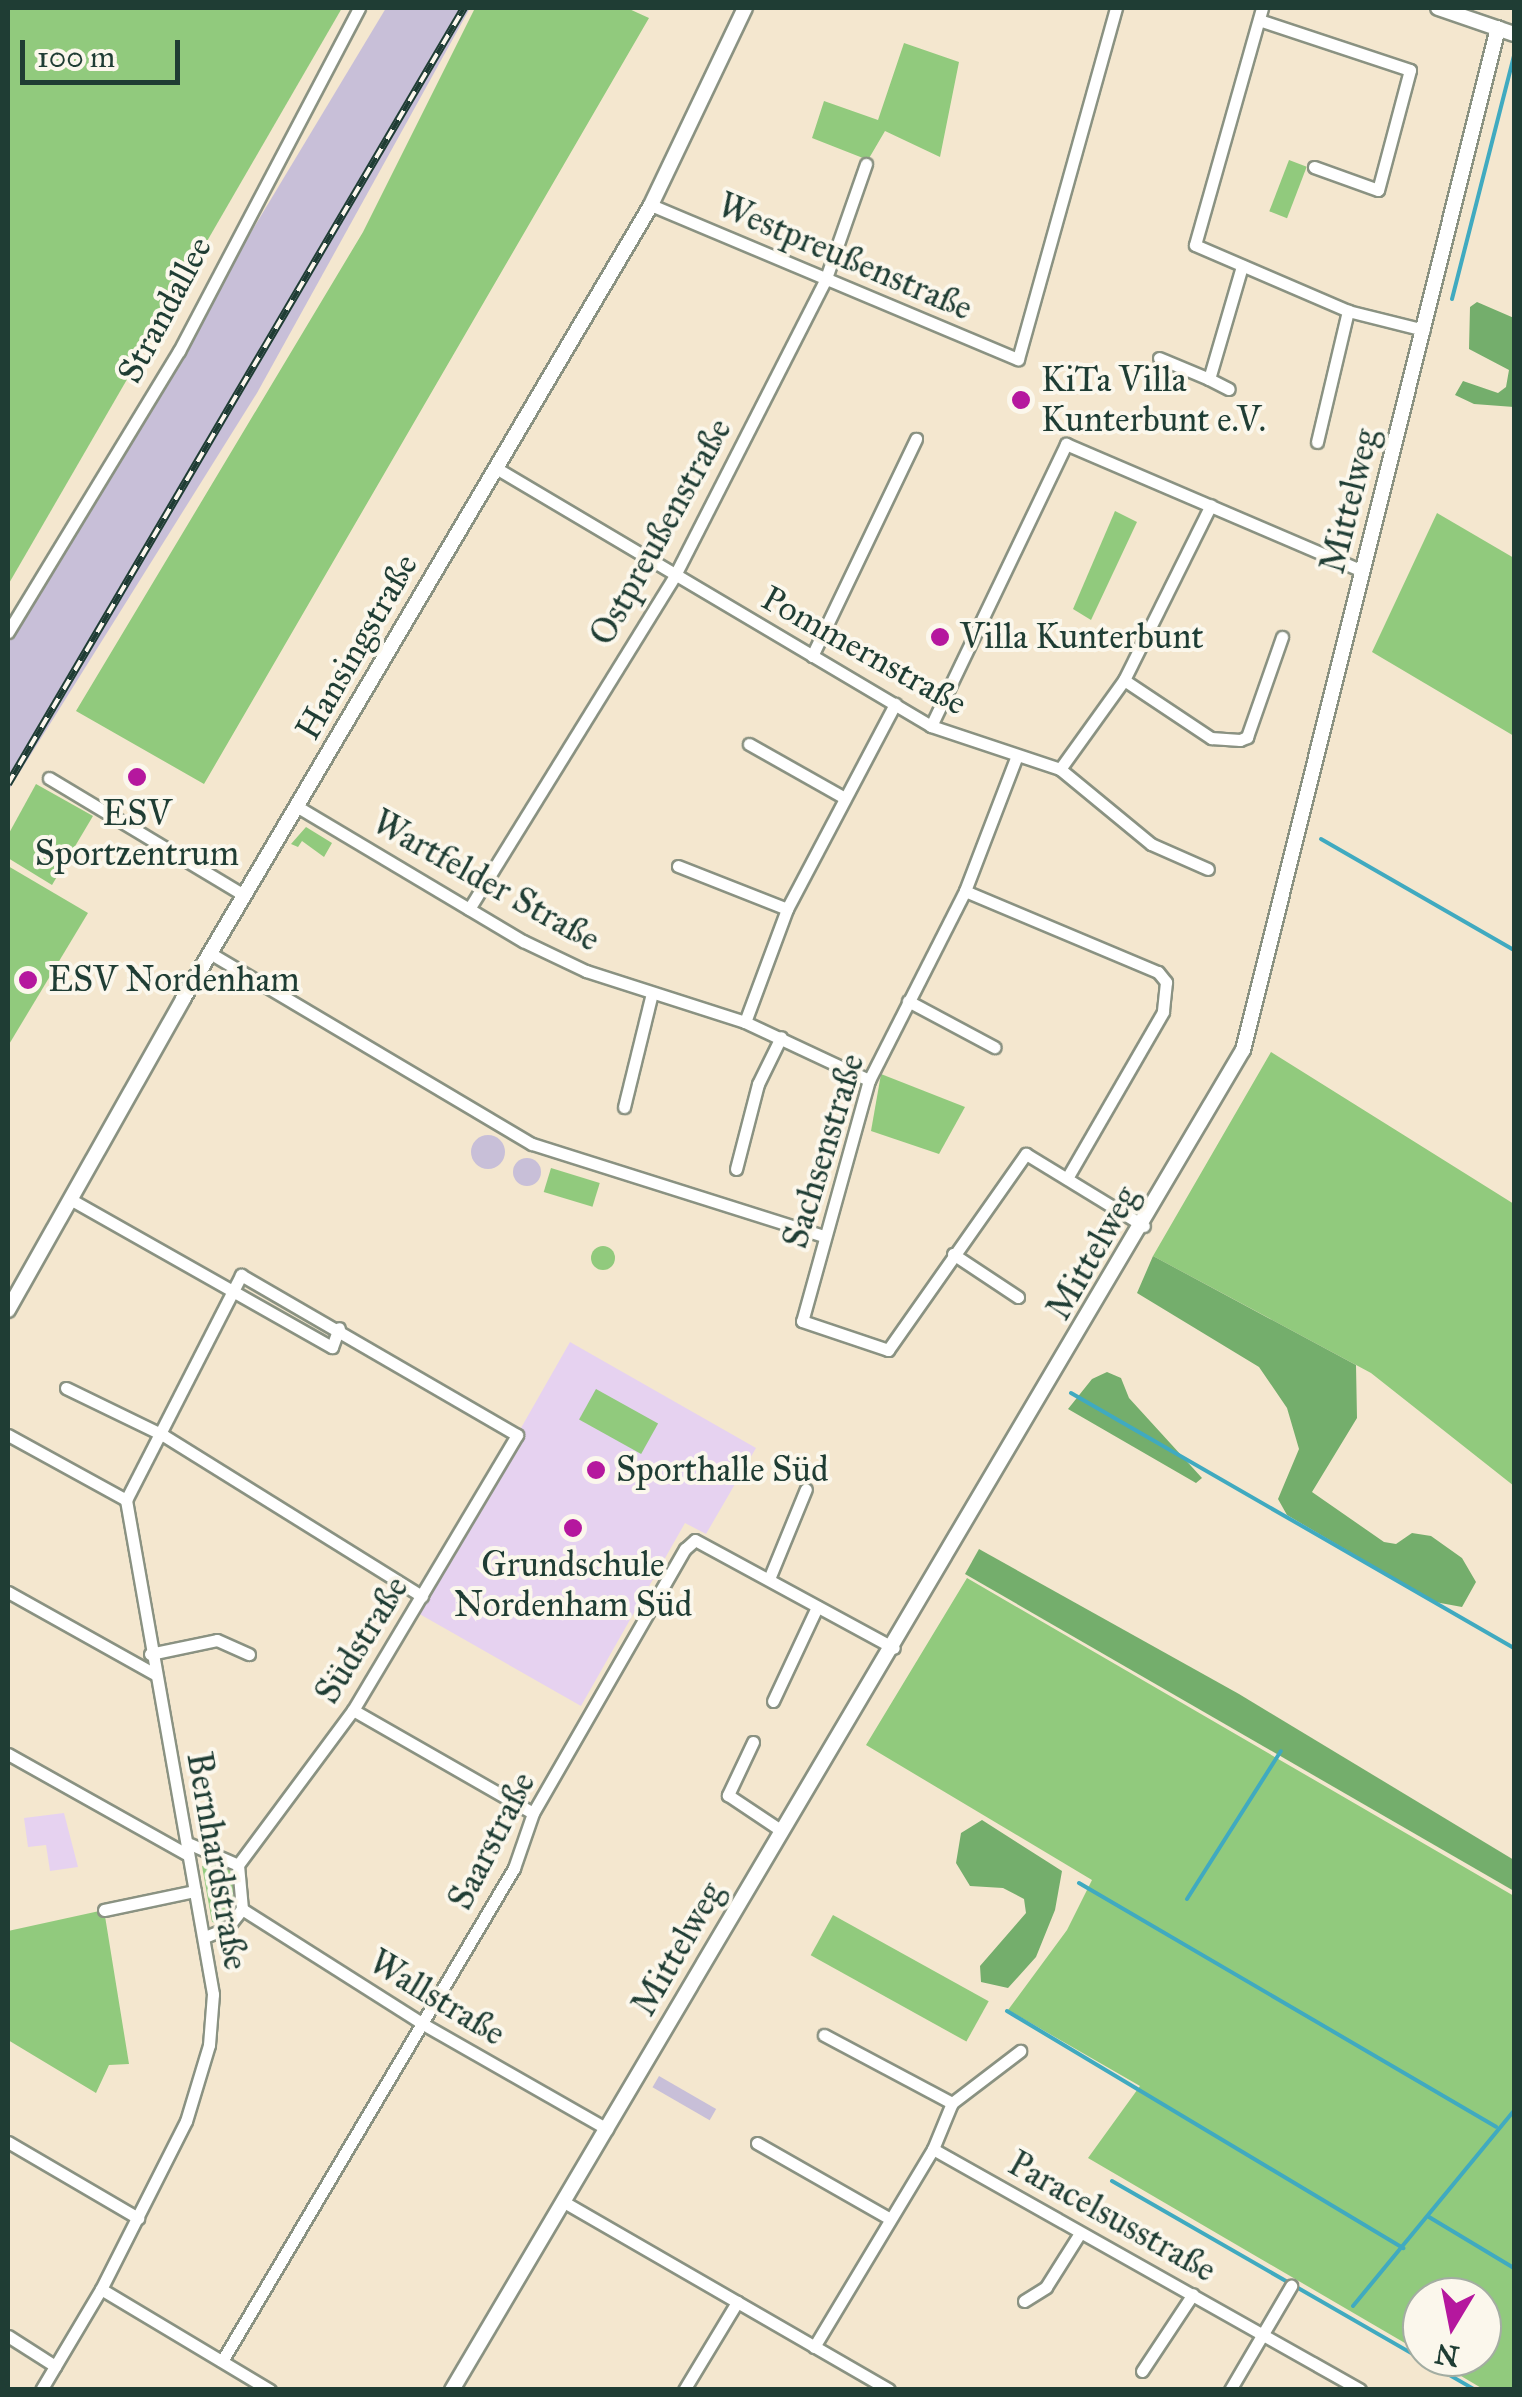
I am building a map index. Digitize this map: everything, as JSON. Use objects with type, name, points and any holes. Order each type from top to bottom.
[{"type":"street","name":"Strandallee","points":[[8,632],[179,350],[359,8]]},
{"type":"street","name":"Hansingstraße","points":[[8,1310],[210,953],[651,205],[745,8]]},
{"type":"street","name":"Westpreußenstraße","points":[[651,205],[1018,359],[1116,8]]},
{"type":"street","points":[[1438,8],[1514,34]]},
{"type":"street","points":[[1314,167],[1378,190],[1410,70],[1260,14],[1195,245],[1348,311],[1424,330]]},
{"type":"street","name":"Mittelweg","points":[[452,2390],[1144,1226],[1243,1050],[1498,28]]},
{"type":"street","name":"Ostpreußenstraße","points":[[469,909],[675,575],[825,281],[866,164]]},
{"type":"street","points":[[1209,380],[1242,266]]},
{"type":"street","points":[[1316,442],[1348,311]]},
{"type":"street","points":[[1159,358],[1229,389]]},
{"type":"street","points":[[812,656],[916,440]]},
{"type":"street","points":[[931,726],[1066,444],[1363,571]]},
{"type":"street","name":"Pommernstraße","points":[[496,468],[931,726],[1016,758],[1060,769],[1151,844],[1208,870]]},
{"type":"street","points":[[1060,769],[1124,680],[1211,505]]},
{"type":"street","points":[[1124,680],[1211,738],[1240,740],[1247,737],[1282,637]]},
{"type":"street","points":[[745,1022],[786,909],[895,704]]},
{"type":"street","points":[[750,744],[844,796]]},
{"type":"street","name":"Sachsenstraße","points":[[1016,758],[964,891],[868,1080],[802,1322],[888,1350],[1026,1154],[1144,1226]]},
{"type":"street","points":[[49,778],[244,895]]},
{"type":"street","name":"Wartfelder Straße","points":[[298,807],[469,909],[586,971],[745,1022],[868,1080]]},
{"type":"street","points":[[678,866],[786,909]]},
{"type":"street","points":[[964,891],[1158,972],[1166,982],[1163,1012],[1066,1178]]},
{"type":"street","points":[[210,953],[532,1144],[824,1236]]},
{"type":"street","points":[[624,1107],[652,992]]},
{"type":"street","points":[[908,1001],[994,1047]]},
{"type":"street","points":[[736,1169],[758,1084],[781,1037]]},
{"type":"street","points":[[8,1435],[126,1500],[163,1435],[234,1292],[242,1275],[339,1328],[332,1347],[234,1292],[70,1200]]},
{"type":"street","points":[[952,1254],[1018,1298]]},
{"type":"street","name":"Südstraße","points":[[238,1865],[353,1710],[517,1435],[339,1328]]},
{"type":"street","points":[[66,1388],[163,1435],[422,1596]]},
{"type":"street","points":[[770,1579],[806,1490]]},
{"type":"street","name":"Bernhardstraße","points":[[41,2390],[101,2289],[186,2122],[209,2045],[206,1936],[150,1654],[126,1500]]},
{"type":"street","name":"Saarstraße","points":[[222,2361],[514,1868],[533,1813],[685,1549],[696,1540],[894,1648]]},
{"type":"street","points":[[8,1592],[154,1674]]},
{"type":"street","points":[[774,1701],[818,1607]]},
{"type":"street","points":[[150,1654],[217,1640],[249,1654]]},
{"type":"street","points":[[353,1710],[533,1813]]},
{"type":"street","points":[[753,1742],[728,1795],[782,1831]]},
{"type":"street","points":[[8,1754],[189,1850],[238,1865],[242,1909],[227,1928],[206,1936]]},
{"type":"street","points":[[104,1910],[196,1891]]},
{"type":"street","name":"Wallstraße","points":[[242,1909],[423,2024],[607,2130]]},
{"type":"street","points":[[824,2035],[952,2103]]},
{"type":"street","points":[[814,2347],[933,2148],[952,2103],[1020,2051]]},
{"type":"street","points":[[8,2142],[138,2218]]},
{"type":"street","points":[[757,2144],[890,2219]]},
{"type":"street","name":"Paracelsusstraße","points":[[933,2148],[1264,2332],[1360,2390]]},
{"type":"street","points":[[564,2202],[889,2390]]},
{"type":"street","points":[[1024,2301],[1046,2287],[1080,2233]]},
{"type":"street","points":[[1230,2390],[1291,2286]]},
{"type":"street","points":[[101,2289],[270,2390]]},
{"type":"street","points":[[1142,2370],[1193,2294]]},
{"type":"street","points":[[684,2390],[738,2302]]},
{"type":"street","points":[[8,2336],[54,2366]]},
{"type":"shaded area","points":[[386,8],[470,8],[257,393],[8,791],[8,636]]},
{"type":"shaded area","points":[[488,1135],[500,1140],[505,1152],[500,1164],[488,1169],[476,1164],[471,1152],[476,1140]]},
{"type":"shaded area","points":[[527,1158],[537,1162],[541,1172],[537,1182],[527,1186],[517,1182],[513,1172],[517,1162]]},
{"type":"shaded area","name":"Grundschule Nordenham Süd","points":[[570,1342],[756,1448],[706,1534],[685,1523],[581,1706],[416,1612]]},
{"type":"shaded area","points":[[64,1813],[78,1867],[50,1871],[46,1845],[28,1847],[24,1818]]},
{"type":"shaded area","points":[[659,2076],[716,2109],[710,2120],[653,2087]]},
{"type":"green space","points":[[8,8],[342,8],[8,585]]},
{"type":"green space","points":[[475,8],[627,8],[649,18],[204,784],[76,711],[363,232]]},
{"type":"green space","points":[[904,43],[959,62],[940,157],[885,131],[868,160],[812,138],[824,101],[878,120]]},
{"type":"green space","points":[[1289,160],[1307,167],[1287,218],[1269,211]]},
{"type":"green space","points":[[1477,302],[1514,318],[1514,407],[1474,404],[1455,395],[1463,381],[1498,393],[1506,387],[1509,370],[1469,349],[1470,307]]},
{"type":"green space","points":[[1115,511],[1137,522],[1091,620],[1073,609]]},
{"type":"green space","points":[[1437,513],[1514,558],[1514,736],[1372,652]]},
{"type":"green space","points":[[36,784],[93,816],[52,885],[8,858],[8,835]]},
{"type":"green space","points":[[306,827],[332,843],[324,857],[302,841],[298,847],[291,844]]},
{"type":"green space","name":"ESV Nordenham","points":[[8,866],[88,913],[8,1046]]},
{"type":"green space","points":[[1271,1052],[1514,1204],[1514,1486],[1371,1373],[1153,1256]]},
{"type":"green space","points":[[881,1074],[965,1107],[939,1154],[871,1131]]},
{"type":"green space","points":[[551,1168],[600,1183],[592,1207],[544,1192]]},
{"type":"green space","points":[[603,1246],[612,1249],[612,1267],[603,1270],[594,1267],[591,1258],[594,1249]]},
{"type":"green space","points":[[1153,1256],[1356,1365],[1357,1418],[1312,1492],[1384,1542],[1396,1544],[1412,1533],[1431,1536],[1462,1558],[1476,1582],[1462,1607],[1435,1602],[1287,1515],[1278,1499],[1299,1449],[1287,1408],[1259,1367],[1137,1293]]},
{"type":"green space","points":[[1107,1372],[1121,1378],[1129,1398],[1202,1478],[1196,1483],[1068,1409],[1092,1379]]},
{"type":"green space","points":[[596,1389],[658,1423],[641,1454],[579,1420]]},
{"type":"green space","points":[[979,1549],[1239,1694],[1514,1860],[1514,1891],[965,1574]]},
{"type":"green space","points":[[967,1578],[1514,1896],[1514,2389],[1483,2389],[1463,2377],[1502,2377],[1502,2277],[1402,2277],[1402,2341],[1088,2158],[1140,2086],[1008,2010],[1067,1930],[1092,1880],[866,1745]]},
{"type":"green space","points":[[982,1820],[1062,1871],[1055,1910],[1036,1957],[1008,1988],[981,1982],[980,1966],[1026,1913],[1024,1899],[1003,1888],[970,1886],[956,1863],[961,1833]]},
{"type":"green space","points":[[216,1863],[233,1872],[235,1910],[220,1924],[212,1922],[202,1866]]},
{"type":"green space","points":[[104,1910],[129,2064],[109,2065],[96,2093],[8,2040],[8,1931]]},
{"type":"green space","points":[[833,1915],[989,2001],[966,2042],[811,1955]]},
{"type":"waterway","points":[[1452,299],[1514,56]]},
{"type":"waterway","points":[[1321,839],[1514,950]]},
{"type":"waterway","points":[[1071,1393],[1514,1648]]},
{"type":"waterway","points":[[1187,1899],[1281,1751]]},
{"type":"waterway","points":[[1079,1883],[1496,2127]]},
{"type":"waterway","points":[[1007,2011],[1403,2248]]},
{"type":"waterway","points":[[1353,2306],[1514,2111]]},
{"type":"waterway","points":[[1112,2181],[1476,2390]]},
{"type":"waterway","points":[[1429,2217],[1514,2268]]},
{"type":"railway","points":[[8,784],[464,8]]},
{"type":"place","name":"KiTa Villa Kunterbunt e.V.","points":[[1021,400]]},
{"type":"place","name":"Villa Kunterbunt","points":[[940,637]]},
{"type":"place","name":"ESV Sportzentrum","points":[[137,777]]},
{"type":"place","name":"ESV Nordenham","points":[[28,980]]},
{"type":"place","name":"Sporthalle Süd","points":[[596,1470]]},
{"type":"place","name":"Grundschule Nordenham Süd","points":[[573,1528]]}]
